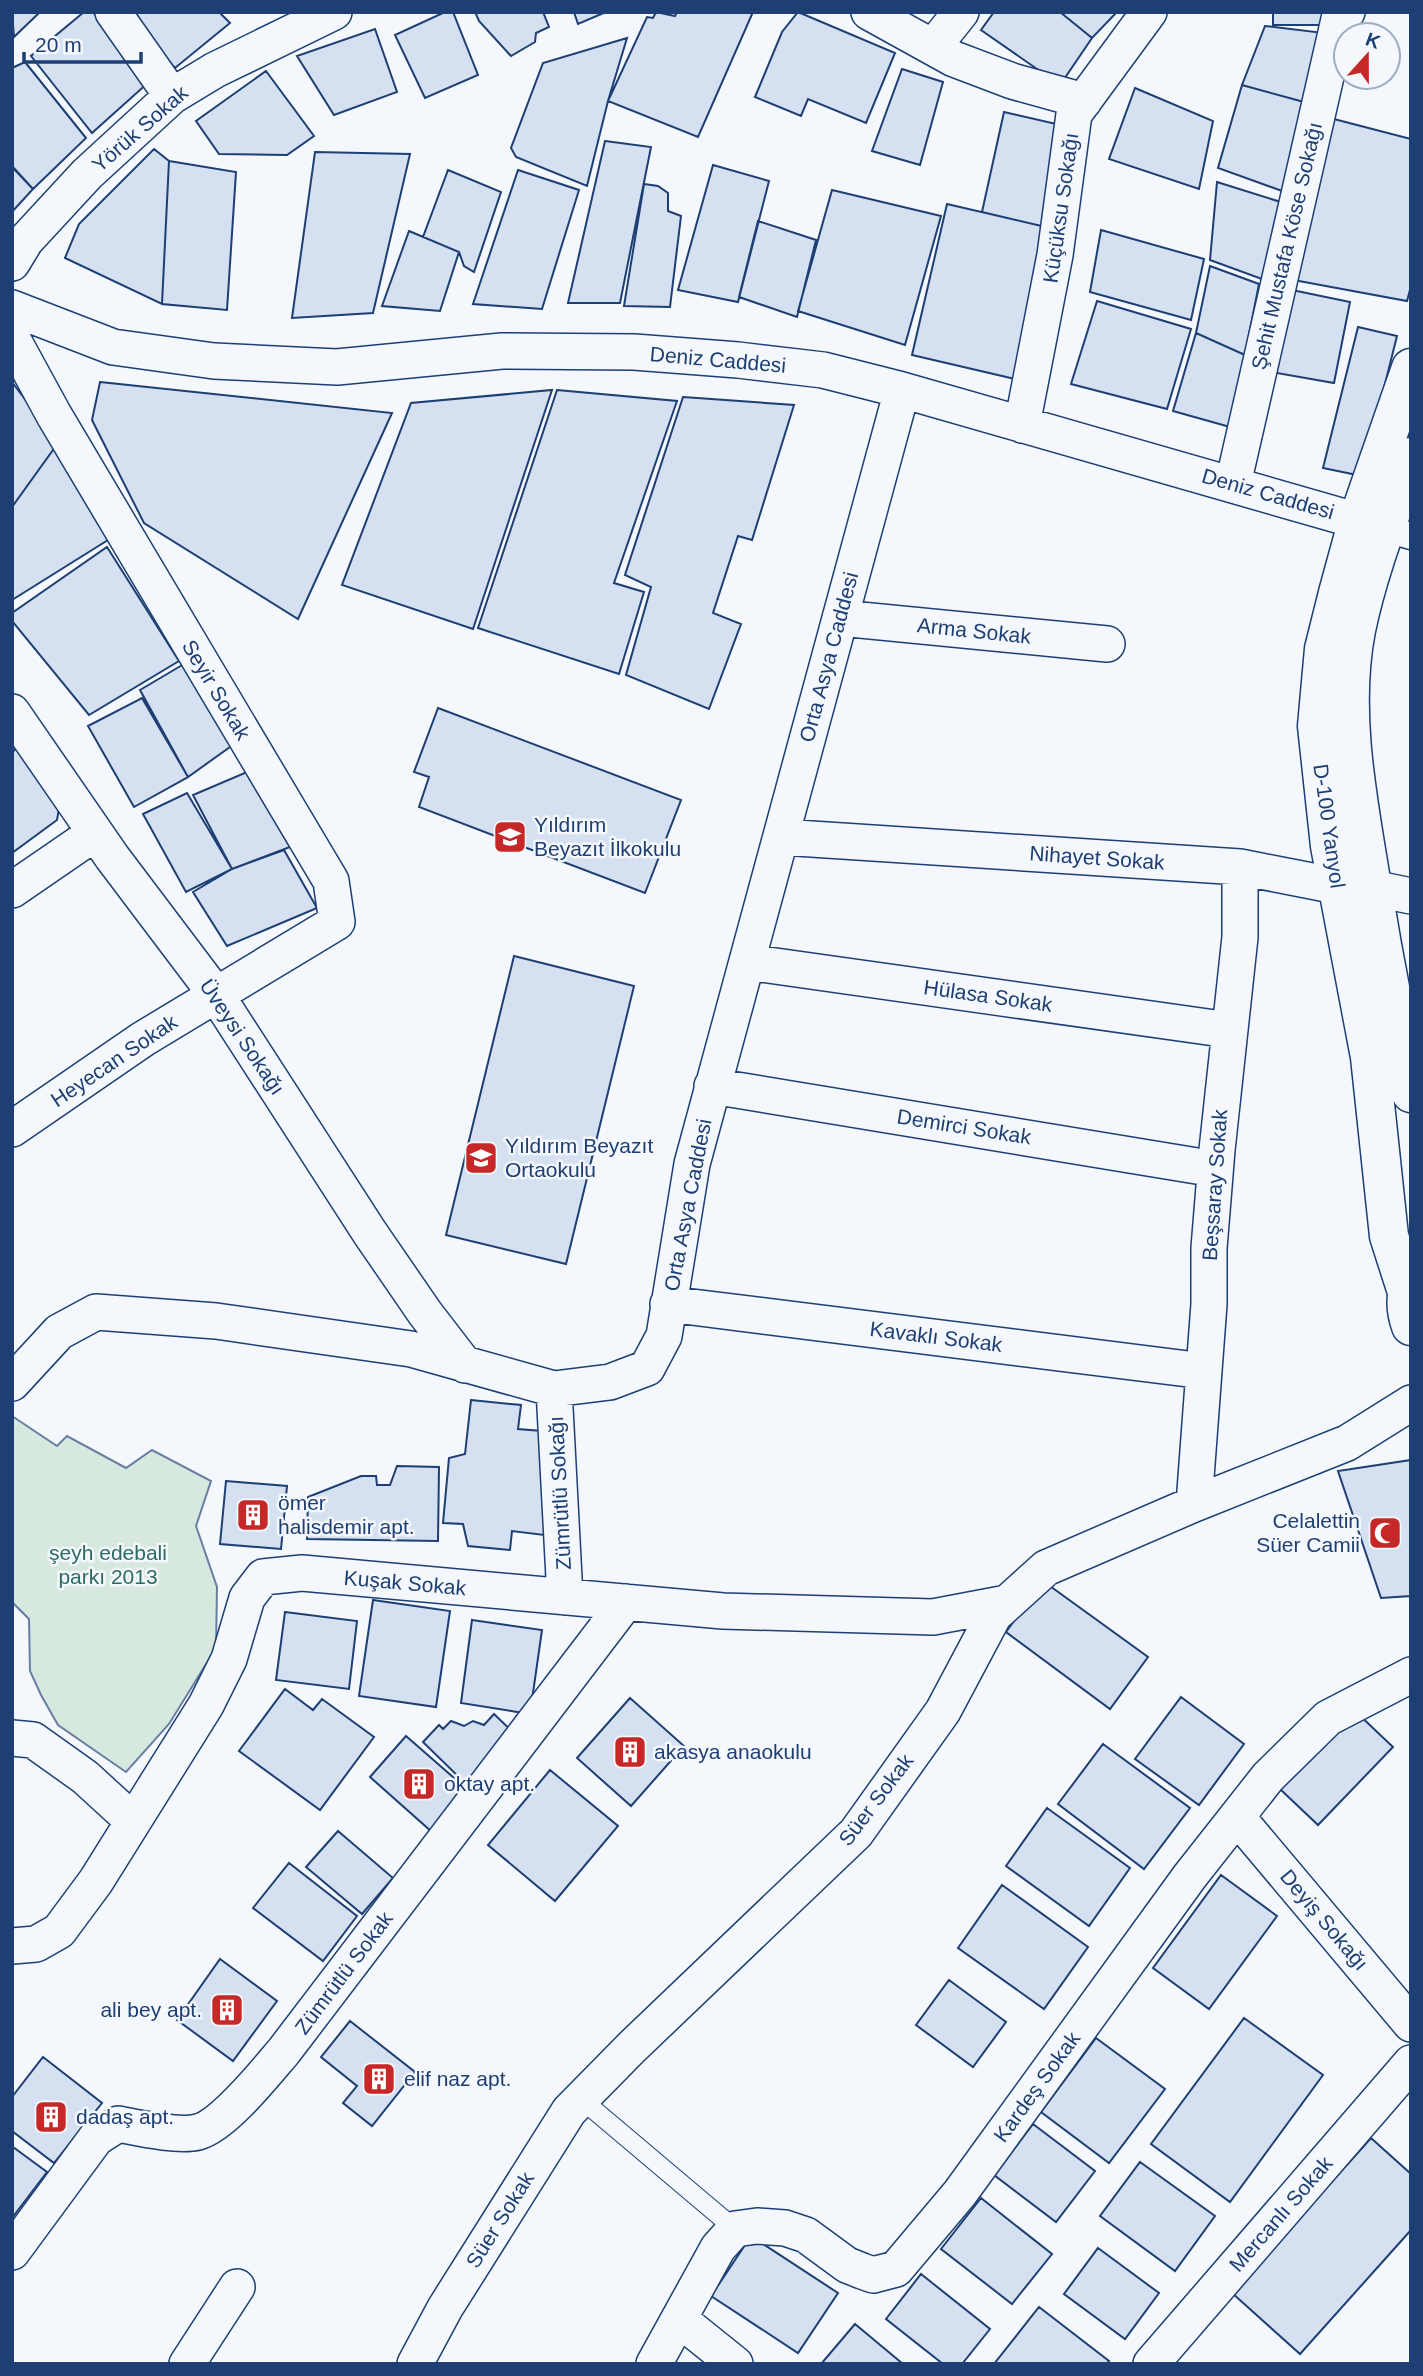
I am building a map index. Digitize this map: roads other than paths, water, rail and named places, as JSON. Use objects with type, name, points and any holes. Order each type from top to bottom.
[{"type":"main road","name":"D-100 Yanyol","points":[[1385,528],[1411,368]]},
{"type":"main road","name":"D-100 Yanyol","points":[[1409,1299],[1389,1236],[1370,1057],[1354,887],[1359,810],[1351,738],[1350,686],[1356,631],[1385,528],[1411,457]]},
{"type":"main road","name":"D-100 Yanyol","points":[[1354,887],[1397,1034],[1411,1093]]},
{"type":"street","points":[[113,12],[172,96]]},
{"type":"street","name":"Yörük Sokak","points":[[12,263],[26,240],[87,174],[172,96],[215,70],[334,12]]},
{"type":"street","points":[[869,12],[954,59],[1012,81],[1084,101]]},
{"type":"street","points":[[933,47],[961,12]]},
{"type":"street","name":"Küçüksu Sokağı","points":[[1022,425],[1055,255],[1074,114],[1149,12]]},
{"type":"street","name":"Şehit Mustafa Köse Sokağı","points":[[1233,484],[1340,15],[1348,12]]},
{"type":"street","name":"Deniz Caddesi","points":[[12,308],[113,347],[214,361],[337,367],[502,351],[634,352],[822,370],[902,390],[1385,528]]},
{"type":"street","name":"Seyir Sokak","points":[[12,338],[89,475],[331,881],[337,922],[216,996]]},
{"type":"street","name":"Orta Asya Caddesi","points":[[12,1383],[59,1332],[96,1312],[216,1321],[411,1349],[554,1389],[610,1382],[648,1368],[664,1336],[692,1164],[712,1086],[902,390]]},
{"type":"street","name":"Arma Sokak","points":[[840,618],[1107,644]]},
{"type":"street","name":"Üveysi Sokağı","points":[[12,712],[96,833],[216,996],[370,1233],[465,1365]]},
{"type":"street","points":[[12,890],[96,833]]},
{"type":"street","name":"Nihayet Sokak","points":[[781,836],[1240,867],[1411,896]]},
{"type":"street","name":"Beşsaray Sokak","points":[[1194,1504],[1205,1371],[1215,1169],[1240,937],[1240,867]]},
{"type":"street","name":"Hülasa Sokak","points":[[747,962],[1229,1030]]},
{"type":"street","name":"Heyecan Sokak","points":[[12,1129],[143,1039],[216,996]]},
{"type":"street","name":"Demirci Sokak","points":[[712,1086],[1215,1169]]},
{"type":"street","name":"Kavaklı Sokak","points":[[668,1304],[1205,1371]]},
{"type":"street","name":"Zümrütlü Sokağı","points":[[554,1389],[565,1597]]},
{"type":"street","name":"Süer Sokak","points":[[415,2364],[445,2308],[569,2111],[856,1833],[943,1711],[994,1615],[1046,1568],[1194,1504],[1347,1443],[1411,1403]]},
{"type":"street","name":"Kuşak Sokak","points":[[12,1947],[36,1944],[59,1931],[96,1881],[205,1705],[229,1659],[247,1598],[264,1577],[302,1573],[723,1611],[933,1617],[1007,1604]]},
{"type":"street","name":"Zümrütlü Sokak","points":[[12,2252],[96,2137],[118,2124],[156,2132],[199,2132],[229,2112],[284,2051],[626,1602]]},
{"type":"street","name":"Kardeş Sokak","points":[[735,2229],[757,2226],[785,2228],[806,2235],[846,2265],[862,2271],[873,2275],[896,2269],[960,2193],[1190,1876],[1268,1777],[1328,1718],[1411,1675]]},
{"type":"street","points":[[12,1738],[33,1740],[85,1777],[132,1820]]},
{"type":"street","name":"Deyiş Sokağı","points":[[1237,1817],[1411,2024]]},
{"type":"street","name":"Mercanlı Sokak","points":[[1151,2364],[1411,2063]]},
{"type":"street","points":[[654,2364],[718,2248],[735,2229]]},
{"type":"street","points":[[187,2364],[237,2287]]},
{"type":"street","points":[[679,2319],[735,2364]]},
{"type":"lane","points":[[581,2099],[735,2229]]},
{"type":"place","name":"Yıldırım Beyazıt İlkokulu","points":[[510,837]]},
{"type":"place","name":"Yıldırım Beyazıt Ortaokulu","points":[[481,1158]]},
{"type":"place","name":"ömer halisdemir apt.","points":[[253,1515]]},
{"type":"place","name":"Celalettin Süer Camii","points":[[1385,1533]]},
{"type":"place","name":"akasya anaokulu","points":[[630,1752]]},
{"type":"place","name":"oktay apt.","points":[[419,1784]]},
{"type":"place","name":"ali bey apt.","points":[[227,2010]]},
{"type":"place","name":"elif naz apt.","points":[[379,2079]]},
{"type":"place","name":"dadaş apt.","points":[[51,2117]]},
{"type":"park label","name":"şeyh edebali parkı 2013","points":[[108,1565]]}]
